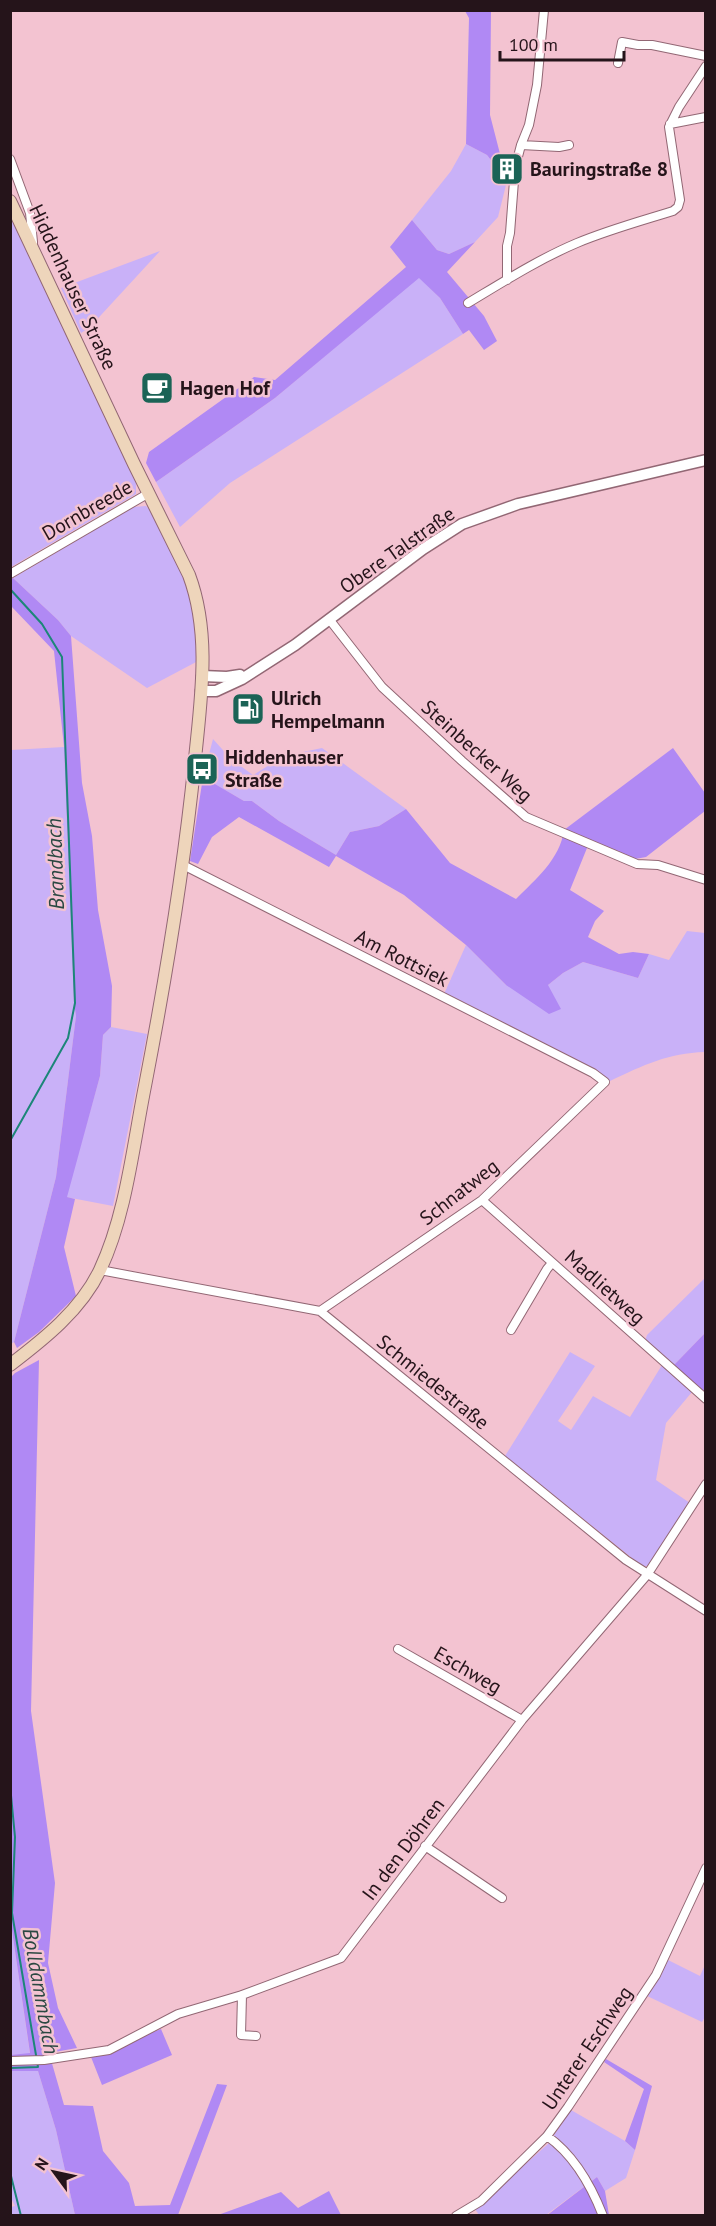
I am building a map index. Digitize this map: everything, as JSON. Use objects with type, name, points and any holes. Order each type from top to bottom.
[{"type":"main road","name":"Hiddenhauser Straße","points":[[10,201],[189,575],[201,623],[202,676],[183,865],[166,972],[116,1226],[100,1270],[80,1301],[66,1318],[10,1365]]},
{"type":"street","points":[[507,280],[507,246],[515,168],[529,125],[537,85],[544,10]]},
{"type":"street","points":[[618,63],[622,42],[652,45],[705,56]]},
{"type":"street","points":[[468,303],[577,243],[673,211],[678,207],[680,200],[673,144],[669,132],[670,124],[705,66]]},
{"type":"street","points":[[670,124],[705,117]]},
{"type":"street","points":[[521,145],[559,147],[569,145]]},
{"type":"street","points":[[10,159],[30,213],[33,248]]},
{"type":"street","name":"Obere Talstraße","points":[[201,691],[216,691],[242,679],[328,620],[423,549],[462,524],[526,502],[705,460]]},
{"type":"street","name":"Dornbreede","points":[[10,574],[149,493]]},
{"type":"street","name":"Steinbecker Weg","points":[[328,620],[382,687],[526,817],[637,864],[658,865],[705,880]]},
{"type":"street","name":"Obere Talstraße","points":[[202,676],[240,675],[262,666]]},
{"type":"street","name":"Am Rottsiek","points":[[183,865],[593,1073],[605,1082]]},
{"type":"street","name":"Schnatweg","points":[[320,1311],[482,1200],[605,1082]]},
{"type":"street","name":"Madlietweg","points":[[482,1200],[705,1399]]},
{"type":"street","points":[[511,1330],[552,1263]]},
{"type":"street","name":"Schmiedestraße","points":[[100,1270],[320,1311],[647,1575],[705,1611]]},
{"type":"street","name":"In den Döhren","points":[[10,2061],[40,2060],[108,2050],[178,2014],[242,1995],[341,1958],[522,1720],[647,1575],[705,1484]]},
{"type":"street","name":"Eschweg","points":[[398,1649],[522,1720]]},
{"type":"street","points":[[425,1846],[502,1898]]},
{"type":"street","name":"Unterer Eschweg","points":[[456,2216],[481,2201],[547,2136],[656,1975],[705,1868]]},
{"type":"street","points":[[242,1995],[241,2035],[256,2036]]},
{"type":"street","points":[[547,2136],[585,2177],[593,2190],[603,2216]]},
{"type":"shaded area","points":[[465,11],[491,11],[490,115],[507,181],[487,155],[466,144],[469,18]]},
{"type":"shaded area","points":[[466,144],[487,155],[507,181],[498,217],[475,242],[449,254],[437,250],[412,220],[451,171]]},
{"type":"shaded area","points":[[10,210],[136,479],[136,494],[11,567]]},
{"type":"shaded area","points":[[412,220],[437,250],[449,254],[475,242],[447,272],[484,316],[497,341],[484,350],[469,330],[463,334],[440,298],[419,278],[275,398],[156,482],[146,463],[149,452],[254,377],[275,380],[406,267],[390,247]]},
{"type":"shaded area","points":[[160,251],[90,327],[81,333],[61,288]]},
{"type":"shaded area","points":[[419,277],[440,298],[463,334],[230,483],[180,527],[156,482],[275,398]]},
{"type":"shaded area","points":[[146,506],[153,513],[187,582],[197,627],[198,661],[147,688],[71,636],[58,620],[13,578],[133,507]]},
{"type":"shaded area","points":[[13,578],[58,620],[71,636],[82,783],[92,836],[98,910],[112,986],[111,1027],[103,1035],[100,1076],[67,1197],[75,1199],[64,1247],[76,1296],[39,1332],[17,1348],[14,1342],[56,1177],[76,1016],[64,747],[54,651],[11,606],[11,579]]},
{"type":"shaded area","points":[[213,739],[231,759],[253,775],[284,756],[322,748],[406,809],[379,826],[350,832],[336,855],[279,821],[252,801],[244,801],[203,777]]},
{"type":"shaded area","points":[[64,747],[76,1016],[56,1177],[14,1342],[11,1344],[11,750]]},
{"type":"shaded area","points":[[673,748],[705,793],[705,811],[646,857],[635,859],[592,844],[587,848],[570,890],[604,911],[595,921],[588,937],[619,954],[633,952],[649,954],[638,978],[583,962],[548,985],[561,1009],[549,1014],[506,985],[466,945],[404,895],[336,856],[329,867],[239,817],[212,837],[198,864],[190,861],[203,777],[244,801],[252,801],[279,821],[336,855],[350,832],[379,826],[406,809],[450,863],[516,899],[552,859],[558,850],[564,830]]},
{"type":"shaded area","points":[[687,931],[705,933],[705,1052],[668,1057],[610,1081],[444,994],[466,945],[506,985],[548,985],[583,962],[638,978],[649,954],[669,960]]},
{"type":"shaded area","points":[[111,1027],[147,1034],[113,1206],[66,1197],[100,1076],[103,1035]]},
{"type":"shaded area","points":[[705,1278],[705,1333],[674,1365],[645,1341],[647,1335]]},
{"type":"shaded area","points":[[705,1333],[705,1393],[674,1365]]},
{"type":"shaded area","points":[[570,1352],[595,1366],[558,1421],[571,1430],[593,1396],[630,1417],[662,1365],[692,1392],[666,1423],[656,1480],[690,1503],[649,1565],[643,1567],[505,1456]]},
{"type":"shaded area","points":[[39,1360],[31,1711],[55,1883],[48,1963],[58,2008],[77,2048],[49,2053],[64,2105],[93,2106],[103,2151],[129,2183],[135,2206],[170,2205],[217,2084],[227,2085],[178,2215],[75,2215],[56,2130],[38,2071],[11,2071],[11,2055],[30,2053],[10,1917],[12,1838],[10,1838],[10,1378]]},
{"type":"shaded area","points":[[10,1917],[30,2054],[11,2055]]},
{"type":"shaded area","points":[[666,1959],[700,1976],[705,1965],[705,2017],[702,2022],[645,1995]]},
{"type":"shaded area","points":[[161,2029],[172,2055],[102,2085],[91,2057]]},
{"type":"shaded area","points":[[606,2059],[652,2086],[635,2150],[625,2141],[644,2089],[604,2062]]},
{"type":"shaded area","points":[[11,2071],[38,2071],[56,2130],[75,2215],[11,2215],[11,2207],[15,2206],[11,2198]]},
{"type":"shaded area","points":[[571,2110],[625,2141],[635,2150],[626,2178],[605,2191],[597,2177],[546,2215],[479,2215],[475,2209],[548,2144]]},
{"type":"shaded area","points":[[597,2177],[605,2191],[609,2215],[546,2216]]},
{"type":"shaded area","points":[[329,2191],[341,2215],[218,2215],[281,2192],[298,2208]]},
{"type":"waterway","name":"Brandbach","points":[[10,589],[42,624],[62,657],[75,1003],[68,1038],[10,1141]]},
{"type":"waterway","name":"Bolldammbach","points":[[10,1785],[15,1837],[12,1913],[38,2067],[10,2068]]},
{"type":"waterway","name":"Bolldammbach","points":[[10,2172],[21,2216]]},
{"type":"place","name":"Bauringstraße 8","points":[[507,169]]},
{"type":"place","name":"Hagen Hof","points":[[157,388]]},
{"type":"place","name":"Ulrich Hempelmann","points":[[248,709]]},
{"type":"place","name":"Hiddenhauser Straße","points":[[202,769]]}]
